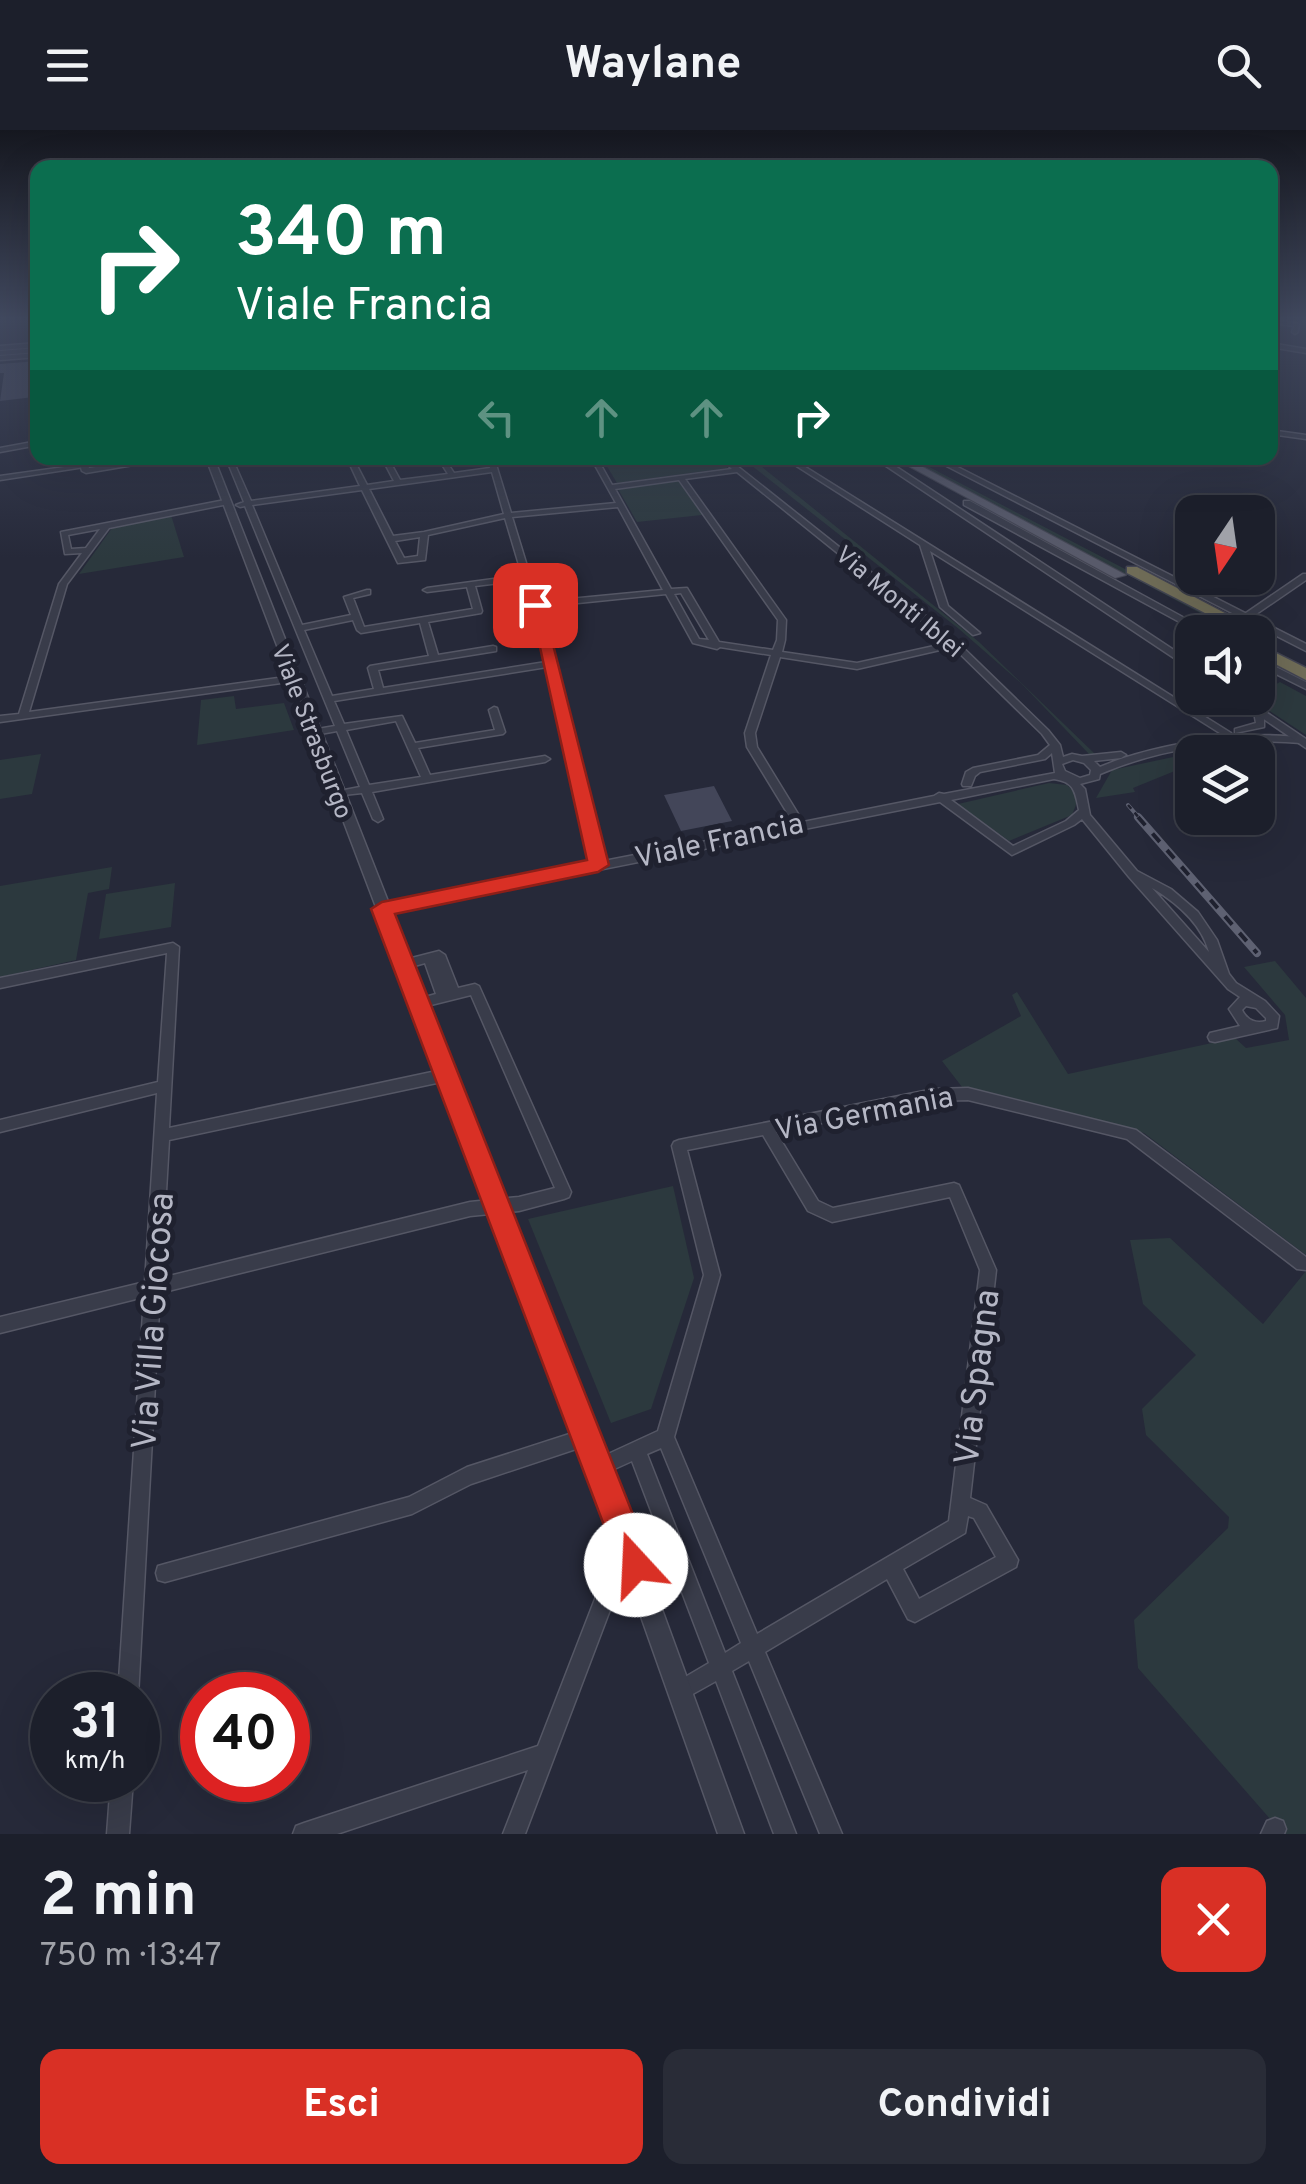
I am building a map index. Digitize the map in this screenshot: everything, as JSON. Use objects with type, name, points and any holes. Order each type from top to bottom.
[{"type":"highway","points":[[1126,572],[1223,615]]},
{"type":"highway","points":[[1126,572],[1198,615]]},
{"type":"highway","points":[[1275,642],[1306,660]]},
{"type":"highway","points":[[1275,658],[1306,675]]},
{"type":"main road","points":[[914,465],[951,480],[1126,572]]},
{"type":"main road","points":[[930,465],[986,504],[1126,572]]},
{"type":"street","points":[[1278,433],[1306,436]]},
{"type":"street","points":[[0,450],[30,444]]},
{"type":"street","points":[[0,478],[67,465]]},
{"type":"street","points":[[84,465],[89,471],[127,465]]},
{"type":"street","name":"Viale Strasburgo","points":[[212,465],[588,1437],[731,1834]]},
{"type":"street","name":"Viale Strasburgo","points":[[232,465],[378,819]]},
{"type":"street","points":[[354,465],[401,561],[422,558],[424,534]]},
{"type":"street","points":[[389,465],[397,481]]},
{"type":"street","points":[[446,465],[452,473]]},
{"type":"street","points":[[87,550],[68,552],[64,534],[485,465]]},
{"type":"street","points":[[494,465],[552,664],[598,865]]},
{"type":"street","points":[[598,465],[694,640],[856,666],[955,644]]},
{"type":"street","name":"Via Monti Iblei","points":[[732,465],[955,644],[1008,694],[1054,744],[1058,770],[1082,792],[1084,807],[1133,874],[1178,897],[1210,937],[1214,958],[1228,980]]},
{"type":"street","points":[[798,465],[1221,730]]},
{"type":"street","points":[[890,465],[1175,655]]},
{"type":"street","points":[[892,465],[1175,616]]},
{"type":"street","points":[[949,465],[1175,580]]},
{"type":"street","points":[[612,487],[739,470]]},
{"type":"street","points":[[681,478],[780,614],[783,632],[750,734],[752,748],[798,824]]},
{"type":"street","points":[[986,504],[1145,600]]},
{"type":"street","points":[[390,539],[510,516],[621,505]]},
{"type":"street","points":[[986,527],[976,515],[998,521]]},
{"type":"street","points":[[23,716],[60,591],[106,526]]},
{"type":"street","points":[[924,544],[944,606],[976,634]]},
{"type":"street","points":[[251,570],[273,566]]},
{"type":"street","points":[[1266,615],[1306,576]]},
{"type":"street","points":[[427,590],[527,577]]},
{"type":"street","points":[[366,592],[348,596],[361,630],[478,611],[470,584]]},
{"type":"street","points":[[535,605],[667,590],[687,592],[717,646]]},
{"type":"street","points":[[1200,595],[1232,615]]},
{"type":"street","points":[[300,628],[356,617]]},
{"type":"street","points":[[423,620],[434,658]]},
{"type":"street","points":[[1275,637],[1306,648]]},
{"type":"street","points":[[379,689],[373,668],[492,650]]},
{"type":"street","points":[[328,699],[552,664]]},
{"type":"street","points":[[1275,669],[1306,686]]},
{"type":"street","points":[[0,720],[293,678]]},
{"type":"street","points":[[412,746],[500,732],[494,710]]},
{"type":"street","points":[[1255,728],[1262,721],[1260,715]]},
{"type":"street","points":[[1263,715],[1304,742]]},
{"type":"street","points":[[315,732],[399,718],[427,779]]},
{"type":"street","points":[[1096,774],[1083,759],[1221,730],[1281,727]]},
{"type":"street","points":[[1270,735],[1279,733],[1281,727]]},
{"type":"street","points":[[1275,738],[1304,742]]},
{"type":"street","points":[[968,784],[970,774],[977,770],[1042,757],[1054,744]]},
{"type":"street","points":[[1096,774],[1175,751]]},
{"type":"street","points":[[338,794],[545,759]]},
{"type":"street","name":"Viale Francia","points":[[939,796],[968,784],[1042,769],[1058,761],[1083,759]]},
{"type":"street","points":[[939,796],[1012,851],[1070,822],[1084,807],[1096,774]]},
{"type":"street","name":"Viale Francia","points":[[382,909],[939,796],[1050,776],[1084,781],[1096,774]]},
{"type":"street","name":"Via Villa Giocosa","points":[[0,984],[173,946],[129,1672]]},
{"type":"street","points":[[404,964],[429,958],[448,996]]},
{"type":"street","points":[[1215,1037],[1268,1027],[1273,1020],[1270,1012],[1228,980]]},
{"type":"street","points":[[1228,980],[1241,1020],[1240,1028],[1230,1034]]},
{"type":"street","points":[[0,1325],[470,1210],[564,1192],[475,990],[419,1004]]},
{"type":"street","points":[[1236,1006],[1248,1000],[1260,1004]]},
{"type":"street","points":[[1241,1020],[1257,1028]]},
{"type":"street","points":[[163,1134],[446,1075]]},
{"type":"street","points":[[0,1126],[165,1086]]},
{"type":"street","name":"Via Germania","points":[[665,1437],[712,1275],[679,1146],[934,1095],[968,1094],[1132,1134],[1302,1264]]},
{"type":"street","name":"Via Spagna","points":[[682,1690],[958,1526],[988,1270],[954,1190],[832,1215],[813,1206],[768,1131]]},
{"type":"street","points":[[165,1573],[412,1505],[467,1476],[588,1437]]},
{"type":"street","points":[[599,1467],[665,1437],[831,1834]]},
{"type":"street","points":[[637,1451],[785,1834]]},
{"type":"street","name":"Via Spagna","points":[[890,1565],[915,1612],[1009,1560],[980,1511],[960,1504]]},
{"type":"street","points":[[514,1834],[627,1542]]},
{"type":"street","points":[[304,1834],[544,1754]]},
{"type":"street","points":[[118,1834],[120,1802]]},
{"type":"shaded area","points":[[606,465],[728,468],[617,483]]},
{"type":"shaded area","points":[[751,465],[760,465],[979,642],[1095,754],[1089,754],[1021,683],[959,629]]},
{"type":"shaded area","points":[[918,465],[925,465],[1213,615],[1204,615]]},
{"type":"shaded area","points":[[679,481],[702,515],[637,522],[618,489]]},
{"type":"shaded area","points":[[171,515],[184,557],[79,574],[115,524]]},
{"type":"shaded area","points":[[1280,682],[1306,696],[1306,735],[1275,715],[1275,685]]},
{"type":"shaded area","points":[[234,696],[236,709],[284,703],[294,730],[197,745],[201,700]]},
{"type":"shaded area","points":[[41,754],[32,794],[0,799],[0,760]]},
{"type":"shaded area","points":[[1175,757],[1175,771],[1133,788],[1135,792],[1096,798],[1112,770]]},
{"type":"shaded area","points":[[1049,783],[1067,785],[1079,797],[1072,815],[1009,841],[958,804]]},
{"type":"shaded area","points":[[112,867],[109,889],[88,893],[76,960],[0,977],[0,886]]},
{"type":"shaded area","points":[[175,883],[171,927],[99,939],[106,894]]},
{"type":"shaded area","points":[[1275,961],[1306,998],[1306,1255],[1144,1133],[962,1087],[942,1061],[1021,1016],[1012,995],[1017,992],[1068,1074],[1235,1038],[1246,1048],[1289,1040],[1285,1015],[1244,967]]},
{"type":"shaded area","points":[[673,1186],[694,1278],[651,1409],[611,1423],[528,1219]]},
{"type":"shaded area","points":[[1170,1238],[1263,1324],[1306,1271],[1306,1834],[1277,1834],[1271,1820],[1138,1668],[1134,1620],[1228,1528],[1229,1517],[1146,1435],[1142,1409],[1196,1355],[1143,1304],[1130,1240]]},
{"type":"building","points":[[714,786],[732,821],[681,831],[664,795]]},
{"type":"railway","points":[[1128,805],[1141,820]]},
{"type":"railway","points":[[1138,817],[1257,953]]},
{"type":"route","points":[[535,605],[598,865],[382,909],[636,1565]]}]
